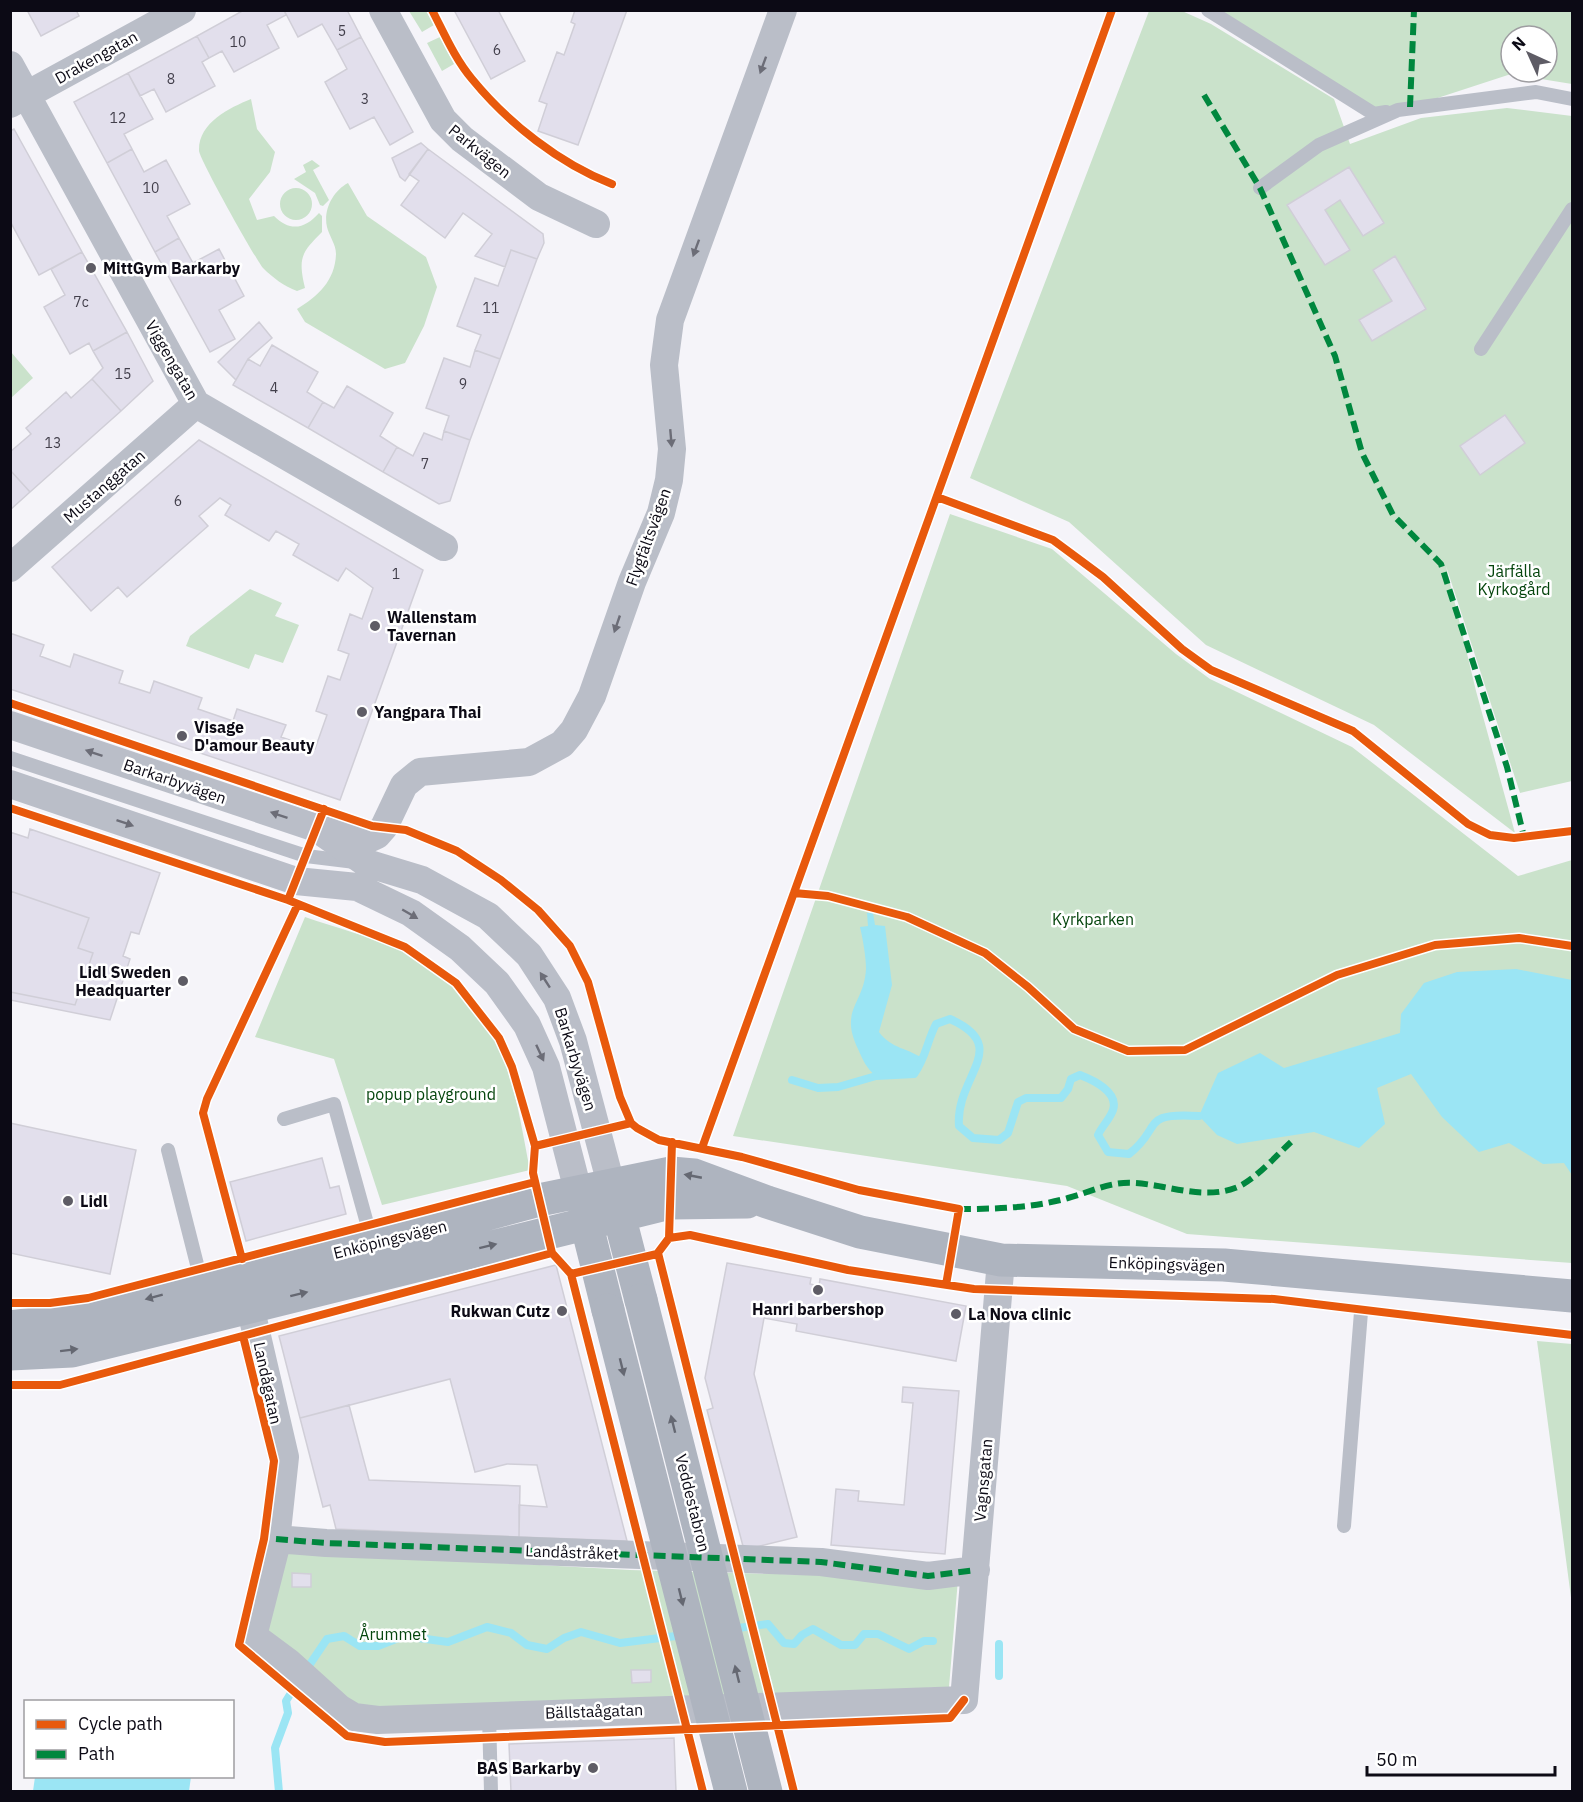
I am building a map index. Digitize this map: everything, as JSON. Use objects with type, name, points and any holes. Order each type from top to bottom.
[{"type":"street","name":"Drakengatan","points":[[19,100],[182,10]]},
{"type":"street","name":"Parkvägen","points":[[383,10],[443,120],[462,139],[539,196],[596,224]]},
{"type":"street","name":"Flygfältsvägen","points":[[316,828],[364,841],[377,836],[384,827],[404,785],[420,772],[529,762],[562,744],[574,730],[592,696],[632,582],[661,513],[669,480],[672,449],[664,364],[669,320],[783,10]]},
{"type":"street","name":"Viggengatan","points":[[10,65],[19,100],[196,404],[444,547]]},
{"type":"street","name":"Mustanggatan","points":[[10,568],[196,404]]},
{"type":"street","name":"Barkarbyvägen","points":[[10,725],[316,828],[362,875],[482,965],[510,998],[527,1025],[546,1067],[582,1207]]},
{"type":"street","name":"Barkarbyvägen","points":[[10,784],[296,881],[362,875],[422,880],[488,916],[528,955],[557,998],[573,1041],[615,1200]]},
{"type":"street","name":"Enköpingsvägen","points":[[10,1326],[60,1321],[202,1284],[373,1245],[539,1200],[582,1207]]},
{"type":"street","name":"Enköpingsvägen","points":[[10,1354],[72,1351],[210,1317],[582,1207],[615,1200],[767,1202],[860,1232],[1001,1260],[1224,1265],[1572,1296]]},
{"type":"street","name":"Veddestabron","points":[[615,1200],[766,1791]]},
{"type":"street","name":"Veddestabron","points":[[582,1207],[731,1791]]},
{"type":"street","name":"Vagnsgatan","points":[[964,1700],[1001,1260]]},
{"type":"street","name":"Landågatan","points":[[250,1306],[285,1458],[276,1539],[253,1636]]},
{"type":"street","name":"Landåstråket","points":[[276,1539],[326,1544],[822,1562],[928,1576],[976,1570]]},
{"type":"street","name":"Bällstaågatan","points":[[253,1636],[288,1662],[339,1708],[354,1717],[378,1720],[964,1700]]},
{"type":"lane","points":[[1208,10],[1374,114],[1410,107],[1536,92],[1572,99]]},
{"type":"lane","points":[[1260,188],[1319,145],[1410,107]]},
{"type":"lane","points":[[1480,349],[1572,209]]},
{"type":"lane","name":"Barkarbyvägen","points":[[10,758],[362,875]]},
{"type":"lane","name":"Barkarbyvägen","points":[[306,856],[362,875]]},
{"type":"lane","points":[[284,1119],[334,1104],[373,1245]]},
{"type":"lane","points":[[168,1150],[210,1317]]},
{"type":"lane","points":[[1344,1526],[1361,1312]]},
{"type":"lane","points":[[752,1706],[757,1733]]},
{"type":"lane","points":[[489,1715],[491,1791]]},
{"type":"green space","points":[[409,11],[426,11],[434,25],[422,32]]},
{"type":"green space","name":"Järfälla Kyrkogård","points":[[1149,11],[1182,11],[1211,24],[1334,99],[1350,144],[1421,118],[1507,108],[1572,116],[1572,781],[1520,793],[1446,566],[1476,691],[1515,833],[1374,725],[1206,645],[1069,522],[970,478]]},
{"type":"green space","points":[[1216,11],[1572,11],[1572,84],[1559,82],[1559,24],[1499,24],[1499,78],[1410,107],[1372,107]]},
{"type":"green space","points":[[440,37],[454,64],[442,71],[427,43]]},
{"type":"green space","points":[[251,99],[257,129],[275,152],[270,172],[249,199],[257,220],[274,216],[286,225],[297,226],[303,225],[319,213],[322,216],[322,232],[303,257],[302,270],[305,288],[297,291],[279,281],[263,268],[208,172],[199,151],[204,132],[216,118]]},
{"type":"green space","points":[[312,160],[320,166],[313,170],[329,200],[323,206],[320,205],[315,193],[294,179],[306,172],[303,165]]},
{"type":"green space","points":[[348,183],[367,216],[426,257],[437,287],[424,326],[405,363],[385,369],[305,322],[297,309],[312,299],[329,280],[335,264],[336,250],[327,227],[326,214],[334,196]]},
{"type":"green space","points":[[296,188],[308,192],[312,204],[308,216],[296,220],[284,216],[280,204],[284,192]]},
{"type":"green space","points":[[11,352],[33,378],[10,398]]},
{"type":"green space","name":"Kyrkparken","points":[[950,514],[1052,549],[1176,654],[1210,679],[1352,747],[1518,876],[1572,860],[1572,1263],[1187,1234],[1067,1186],[733,1136]]},
{"type":"green space","points":[[250,589],[282,603],[275,616],[299,625],[283,663],[255,654],[249,669],[186,646],[190,636]]},
{"type":"green space","name":"popup playground","points":[[305,917],[365,936],[419,959],[451,983],[465,998],[489,1030],[506,1066],[517,1104],[530,1170],[382,1205],[334,1059],[255,1037]]},
{"type":"green space","points":[[1537,1341],[1572,1344],[1572,1605]]},
{"type":"green space","name":"Årummet","points":[[284,1551],[630,1570],[958,1579],[949,1687],[363,1711],[260,1628]]},
{"type":"water","points":[[867,913],[873,913],[875,925],[885,926],[892,985],[879,1032],[889,1042],[925,1060],[914,1074],[876,1076],[865,1064],[853,1036],[852,1016],[866,969],[860,927],[868,926]]},
{"type":"water","points":[[1516,969],[1572,980],[1572,1175],[1564,1163],[1543,1164],[1509,1143],[1479,1152],[1442,1117],[1411,1074],[1377,1088],[1385,1124],[1359,1148],[1314,1132],[1237,1144],[1217,1135],[1199,1116],[1218,1073],[1260,1053],[1284,1068],[1400,1033],[1401,1014],[1424,983],[1457,972]]},
{"type":"water","points":[[35,1778],[191,1778],[189,1791],[33,1791]]},
{"type":"building","points":[[27,10],[76,10],[79,16],[41,36]]},
{"type":"building","points":[[244,10],[284,10],[286,15],[267,25],[279,48],[234,72],[222,51],[209,58],[197,36]]},
{"type":"building","points":[[284,10],[347,10],[361,37],[337,50],[322,24],[298,37]]},
{"type":"building","points":[[454,10],[498,10],[525,61],[491,79]]},
{"type":"building","points":[[575,10],[627,10],[578,145],[538,131],[547,104],[539,101],[557,52],[564,55],[575,24],[571,22]]},
{"type":"building","points":[[197,36],[209,58],[202,62],[215,86],[166,112],[154,89],[140,96],[128,73]]},
{"type":"building","points":[[361,37],[413,132],[390,145],[374,117],[350,129],[325,82],[347,69],[337,50]]},
{"type":"building","points":[[128,73],[153,119],[124,134],[132,149],[107,163],[74,102]]},
{"type":"building","points":[[14,129],[82,252],[39,275],[10,221],[10,131]]},
{"type":"building","points":[[421,143],[428,149],[405,181],[400,177],[392,158]]},
{"type":"building","points":[[132,149],[144,172],[166,160],[190,204],[167,216],[179,238],[155,252],[107,163]]},
{"type":"building","points":[[428,149],[543,234],[544,243],[537,259],[511,250],[505,267],[475,256],[492,234],[463,213],[445,238],[401,205],[419,181],[409,174]]},
{"type":"building","points":[[1349,167],[1384,223],[1363,236],[1340,200],[1325,210],[1350,250],[1325,265],[1287,205]]},
{"type":"building","points":[[179,238],[193,263],[219,249],[244,296],[219,310],[235,339],[210,352],[155,252]]},
{"type":"building","points":[[511,250],[537,259],[500,359],[475,350],[481,335],[457,326],[475,278],[498,286]]},
{"type":"building","points":[[82,252],[127,332],[93,351],[89,343],[70,354],[44,307],[65,295],[51,269]]},
{"type":"building","points":[[1395,256],[1426,309],[1372,341],[1359,320],[1392,301],[1373,270]]},
{"type":"building","points":[[259,322],[272,338],[248,359],[236,380],[218,362]]},
{"type":"building","points":[[127,332],[153,381],[121,411],[92,379],[103,368],[93,351]]},
{"type":"building","points":[[272,345],[318,372],[307,392],[323,402],[308,428],[233,385],[248,359],[260,366]]},
{"type":"building","points":[[475,350],[500,359],[470,440],[444,431],[449,416],[426,408],[444,358],[470,367]]},
{"type":"building","points":[[92,379],[121,411],[30,492],[10,470],[10,452],[31,434],[26,428],[66,392],[71,398]]},
{"type":"building","points":[[347,386],[393,413],[380,436],[397,447],[383,472],[308,428],[323,402],[334,408]]},
{"type":"building","points":[[1505,415],[1525,443],[1480,475],[1460,446]]},
{"type":"building","points":[[444,431],[470,440],[450,501],[439,504],[383,472],[397,447],[413,456],[424,433],[442,440]]},
{"type":"building","name":"Wallenstam Tavernan","points":[[199,440],[423,570],[340,800],[10,689],[10,633],[44,645],[40,656],[70,667],[74,654],[123,671],[119,683],[150,693],[154,681],[202,698],[198,709],[233,721],[237,709],[286,725],[281,737],[315,749],[327,715],[316,711],[328,676],[340,680],[349,654],[338,650],[350,614],[362,619],[373,588],[346,568],[338,581],[293,555],[299,544],[276,531],[269,541],[225,515],[231,505],[220,498],[199,516],[208,526],[127,597],[118,587],[91,611],[52,567]]},
{"type":"building","points":[[10,470],[30,492],[10,510]]},
{"type":"building","points":[[30,829],[160,873],[139,934],[131,932],[123,956],[130,959],[110,1020],[10,1000],[10,992],[75,1005],[93,953],[78,948],[89,918],[10,891],[10,832],[28,838]]},
{"type":"building","points":[[10,891],[89,918],[78,948],[93,953],[75,1005],[10,992]]},
{"type":"building","name":"Lidl","points":[[10,1123],[136,1150],[110,1274],[10,1253]]},
{"type":"building","points":[[322,1158],[330,1188],[339,1186],[346,1214],[246,1241],[230,1182]]},
{"type":"building","points":[[727,1263],[811,1278],[810,1284],[819,1286],[820,1279],[966,1306],[956,1361],[796,1331],[797,1324],[764,1318],[754,1374],[797,1537],[744,1550],[707,1410],[713,1408],[705,1378]]},
{"type":"building","points":[[556,1265],[627,1541],[519,1537],[519,1505],[547,1507],[537,1465],[507,1464],[475,1472],[450,1379],[300,1418],[279,1336]]},
{"type":"building","points":[[903,1387],[959,1391],[945,1554],[831,1545],[836,1489],[859,1491],[858,1501],[904,1505],[913,1403],[902,1402]]},
{"type":"building","points":[[349,1405],[369,1480],[520,1486],[519,1537],[336,1529],[330,1505],[323,1507],[300,1418]]},
{"type":"building","points":[[292,1573],[311,1574],[311,1587],[292,1587]]},
{"type":"building","points":[[631,1670],[651,1670],[651,1682],[632,1683]]},
{"type":"building","name":"BAS Barkarby","points":[[674,1738],[676,1792],[511,1792],[509,1744]]},
{"type":"waterway","points":[[792,1080],[818,1088],[838,1087],[876,1076],[914,1074],[936,1024],[950,1019],[968,1030],[977,1040],[979,1052],[977,1064],[960,1108],[959,1126],[973,1138],[999,1140],[1008,1133],[1018,1102],[1026,1098],[1061,1098],[1068,1089],[1071,1079],[1080,1075],[1104,1088],[1112,1098],[1113,1110],[1098,1135],[1108,1152],[1129,1154],[1146,1137],[1159,1119],[1180,1115],[1199,1116]]},
{"type":"waterway","points":[[731,1629],[768,1624],[784,1643],[794,1644],[802,1635],[813,1629],[841,1645],[855,1645],[864,1634],[878,1634],[909,1649],[924,1641],[933,1641]]},
{"type":"waterway","points":[[306,1670],[327,1639],[344,1636],[360,1646],[378,1646],[404,1636],[448,1642],[487,1627],[511,1633],[527,1645],[547,1649],[564,1638],[581,1632],[620,1643],[684,1635]]},
{"type":"waterway","points":[[999,1644],[999,1676]]},
{"type":"waterway","points":[[279,1792],[275,1748],[288,1713],[286,1701],[299,1680]]},
{"type":"marked path","points":[[1410,107],[1414,10]]},
{"type":"marked path","points":[[1204,95],[1260,188],[1335,356],[1362,453],[1393,515],[1441,564],[1507,767],[1524,837]]},
{"type":"marked path","points":[[959,1209],[1041,1204],[1109,1185],[1126,1183],[1147,1184],[1185,1191],[1210,1193],[1223,1191],[1235,1188],[1249,1180],[1265,1168],[1291,1142]]},
{"type":"marked path","points":[[276,1539],[326,1543],[821,1562],[928,1576],[976,1570]]},
{"type":"cycle path","points":[[432,10],[460,63],[502,111],[554,154],[612,184]]},
{"type":"cycle path","points":[[702,1148],[1112,10]]},
{"type":"cycle path","points":[[937,497],[1053,540],[1103,577],[1182,649],[1211,670],[1353,731],[1468,824],[1490,835],[1514,838],[1572,831]]},
{"type":"cycle path","points":[[10,703],[372,826],[406,830],[457,851],[501,880],[538,910],[570,946],[588,982],[620,1097],[631,1123],[659,1140],[742,1157],[859,1190],[959,1209],[946,1285]]},
{"type":"cycle path","points":[[10,808],[288,900],[405,947],[456,983],[499,1038],[512,1067],[535,1146],[533,1173],[552,1253],[571,1274],[703,1792]]},
{"type":"cycle path","points":[[288,900],[324,809]]},
{"type":"cycle path","points":[[794,893],[828,896],[907,917],[985,953],[1028,987],[1074,1029],[1128,1051],[1185,1050],[1337,975],[1435,945],[1519,938],[1572,946]]},
{"type":"cycle path","points":[[242,1259],[203,1113],[207,1099],[298,904]]},
{"type":"cycle path","points":[[535,1146],[631,1123]]},
{"type":"cycle path","points":[[669,1238],[672,1142]]},
{"type":"cycle path","points":[[10,1303],[50,1303],[88,1298],[535,1182]]},
{"type":"cycle path","points":[[571,1274],[657,1254],[669,1238],[690,1235],[848,1270],[974,1289],[1274,1299],[1572,1335]]},
{"type":"cycle path","points":[[10,1385],[60,1385],[552,1253]]},
{"type":"cycle path","points":[[658,1253],[794,1792]]},
{"type":"cycle path","points":[[243,1336],[274,1461],[264,1539],[239,1645],[347,1736],[385,1742],[950,1718],[964,1700]]},
{"type":"place","name":"MittGym Barkarby","points":[[91,268]]},
{"type":"place","name":"Wallenstam Tavernan","points":[[375,626]]},
{"type":"place","name":"Yangpara Thai","points":[[362,712]]},
{"type":"place","name":"Visage D'amour Beauty","points":[[182,736]]},
{"type":"place","name":"Lidl Sweden Headquarter","points":[[183,981]]},
{"type":"place","name":"Lidl","points":[[68,1201]]},
{"type":"place","name":"Hanri barbershop","points":[[818,1290]]},
{"type":"place","name":"Rukwan Cutz","points":[[562,1311]]},
{"type":"place","name":"La Nova clinic","points":[[956,1314]]},
{"type":"place","name":"BAS Barkarby","points":[[593,1768]]}]
